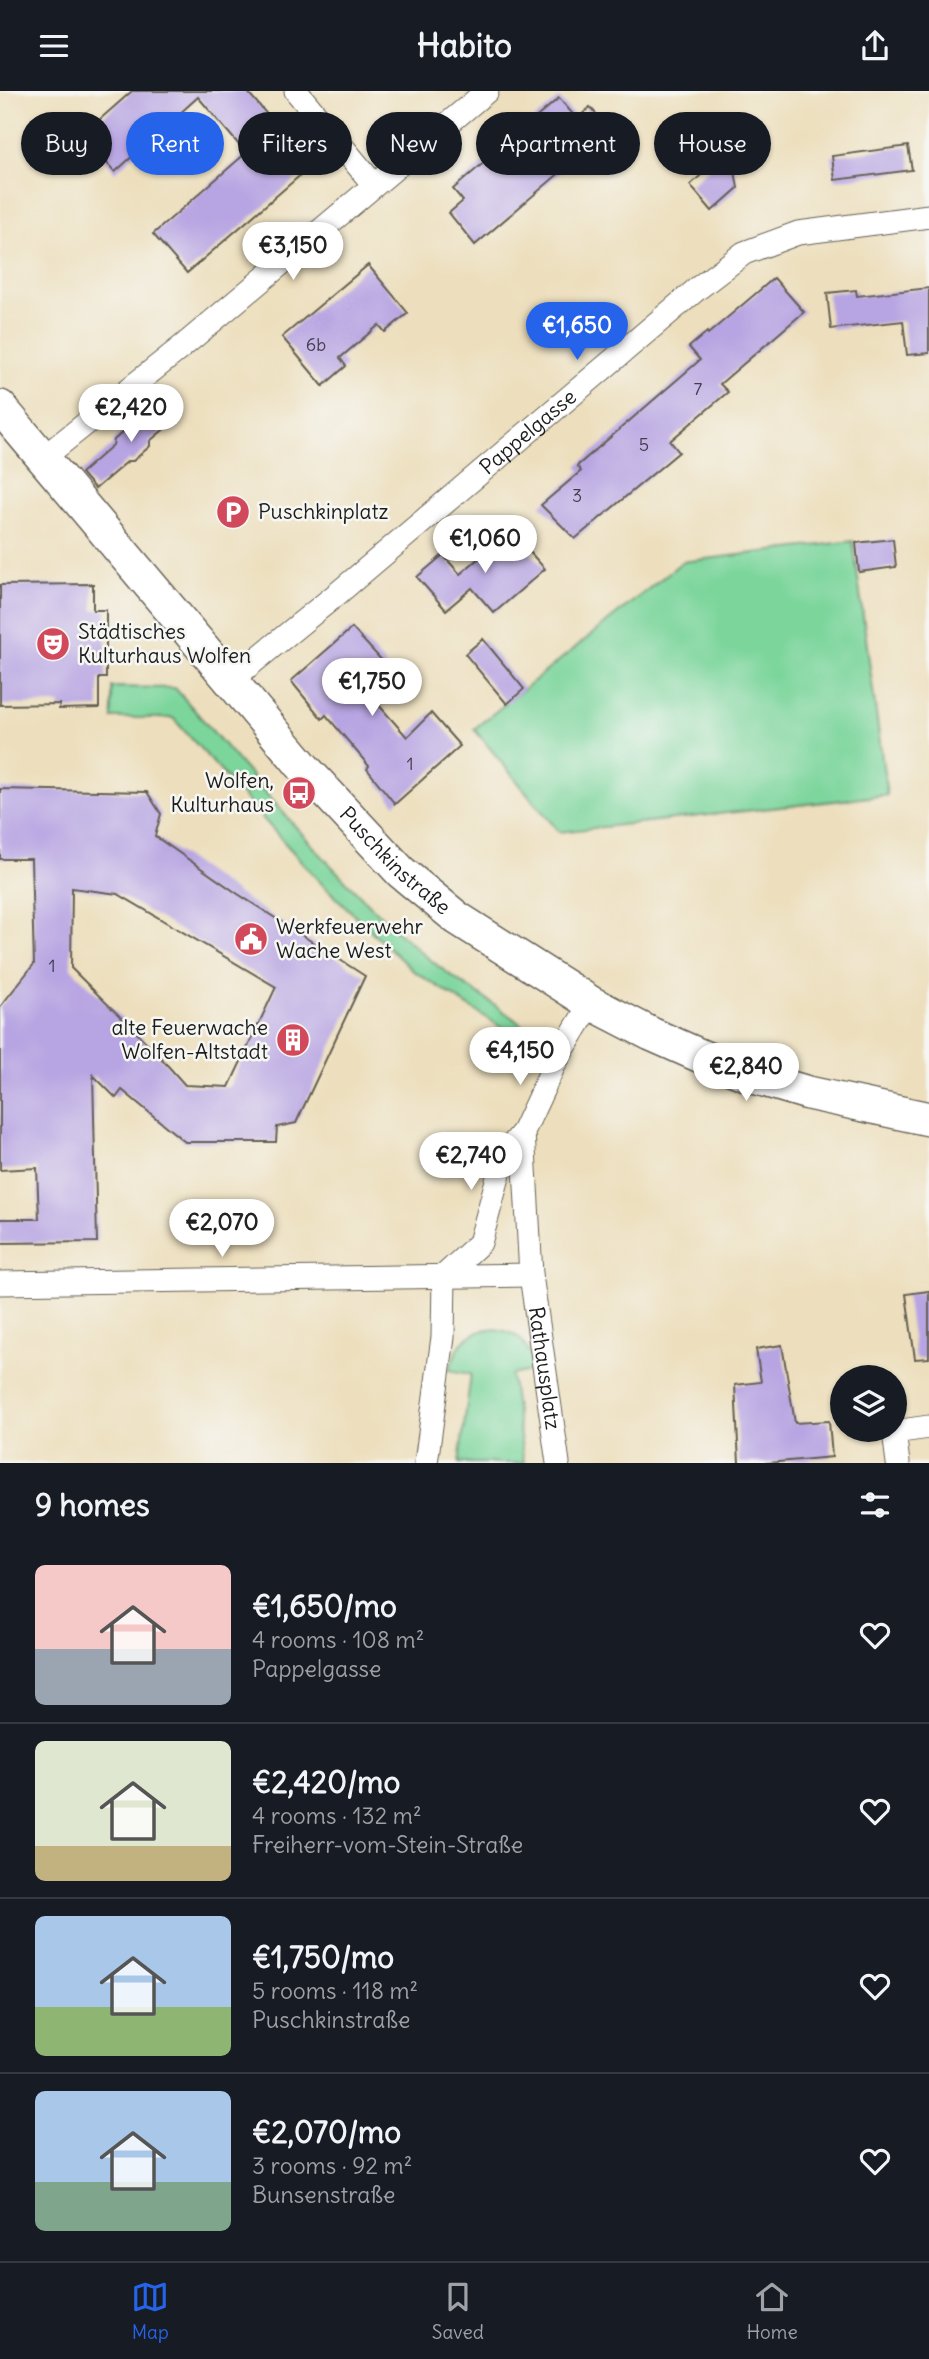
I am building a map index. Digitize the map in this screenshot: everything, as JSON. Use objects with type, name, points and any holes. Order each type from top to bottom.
[{"type":"street","points":[[296,91],[374,185]]},
{"type":"street","points":[[43,458],[183,346],[487,91]]},
{"type":"street","name":"Pappelgasse","points":[[231,680],[744,253],[798,233],[929,216]]},
{"type":"street","name":"Puschkinstraße","points":[[0,407],[305,769],[401,872],[457,918],[591,1003],[651,1034],[751,1076],[862,1106],[929,1119]]},
{"type":"street","points":[[426,1463],[443,1337],[444,1276],[480,1243],[504,1155],[523,1132],[556,1061],[591,1003]]},
{"type":"street","name":"Rathausplatz","points":[[523,1132],[531,1276],[558,1463]]},
{"type":"street","points":[[0,1283],[531,1276]]},
{"type":"street","points":[[898,1463],[894,1432],[929,1427]]},
{"type":"green space","points":[[853,541],[887,795],[559,832],[474,729],[682,562]]},
{"type":"green space","points":[[112,687],[175,688],[294,825],[356,891],[435,964],[533,1034],[529,1045],[412,970],[319,881],[173,718],[112,718]]},
{"type":"green space","points":[[487,1329],[506,1331],[520,1339],[535,1370],[511,1375],[524,1463],[459,1463],[471,1374],[449,1370],[462,1343],[471,1335]]},
{"type":"building","points":[[132,91],[247,91],[265,112],[238,112],[238,144],[224,127],[224,112],[211,112],[198,97],[181,112],[126,112],[126,162],[115,172],[112,169],[112,112],[108,112]]},
{"type":"building","points":[[559,98],[571,112],[543,112]]},
{"type":"building","points":[[908,146],[912,170],[835,180],[832,156]]},
{"type":"building","points":[[238,160],[238,175],[301,175],[187,273],[153,234],[224,175]]},
{"type":"building","points":[[476,169],[476,175],[557,175],[475,245],[449,213],[463,201],[453,189]]},
{"type":"building","points":[[701,175],[736,175],[738,188],[712,211],[690,185]]},
{"type":"building","points":[[368,265],[408,313],[385,332],[379,325],[340,358],[346,366],[323,386],[282,337]]},
{"type":"building","points":[[774,278],[804,312],[720,384],[728,392],[670,441],[679,452],[575,539],[541,505],[581,471],[577,466],[700,360],[689,347]]},
{"type":"building","points":[[929,288],[929,353],[907,355],[903,321],[831,329],[827,293],[856,290],[857,296]]},
{"type":"building","points":[[166,399],[180,416],[150,441],[150,446],[133,461],[128,461],[95,489],[81,473],[113,445],[114,440],[125,430],[130,430]]},
{"type":"building","points":[[511,531],[545,569],[494,613],[472,588],[446,610],[417,577],[443,555],[460,574]]},
{"type":"building","points":[[893,539],[896,567],[859,572],[856,543]]},
{"type":"building","name":"Städtisches Kulturhaus Wolfen","points":[[93,584],[93,610],[106,610],[106,678],[99,678],[99,708],[59,709],[60,704],[0,705],[0,585]]},
{"type":"building","points":[[352,628],[386,665],[362,686],[407,737],[431,713],[460,746],[395,804],[367,769],[369,766],[326,715],[322,719],[291,681]]},
{"type":"building","points":[[483,639],[524,689],[507,704],[465,654]]},
{"type":"building","points":[[0,789],[147,792],[161,814],[155,836],[238,894],[365,976],[296,1123],[277,1127],[276,1142],[185,1142],[122,1090],[116,1098],[93,1075],[97,1242],[0,1243],[0,1219],[39,1219],[37,1168],[0,1170],[0,1007],[34,964],[31,859],[0,859]],"holes":[[[72,888],[118,894],[276,987],[229,1087],[185,1085],[152,1048],[71,968]]]},
{"type":"building","points":[[929,1291],[929,1358],[915,1359],[906,1294]]},
{"type":"building","points":[[782,1345],[795,1423],[829,1421],[832,1457],[739,1463],[735,1385],[761,1382],[756,1349]]},
{"type":"place","name":"Puschkinplatz","points":[[233,512]]},
{"type":"place","name":"Städtisches Kulturhaus Wolfen","points":[[53,644]]},
{"type":"place","name":"Wolfen, Kulturhaus","points":[[299,793]]},
{"type":"place","name":"Werkfeuerwehr Wache West","points":[[251,939]]},
{"type":"place","name":"alte Feuerwache Wolfen-Altstadt","points":[[293,1040]]}]
